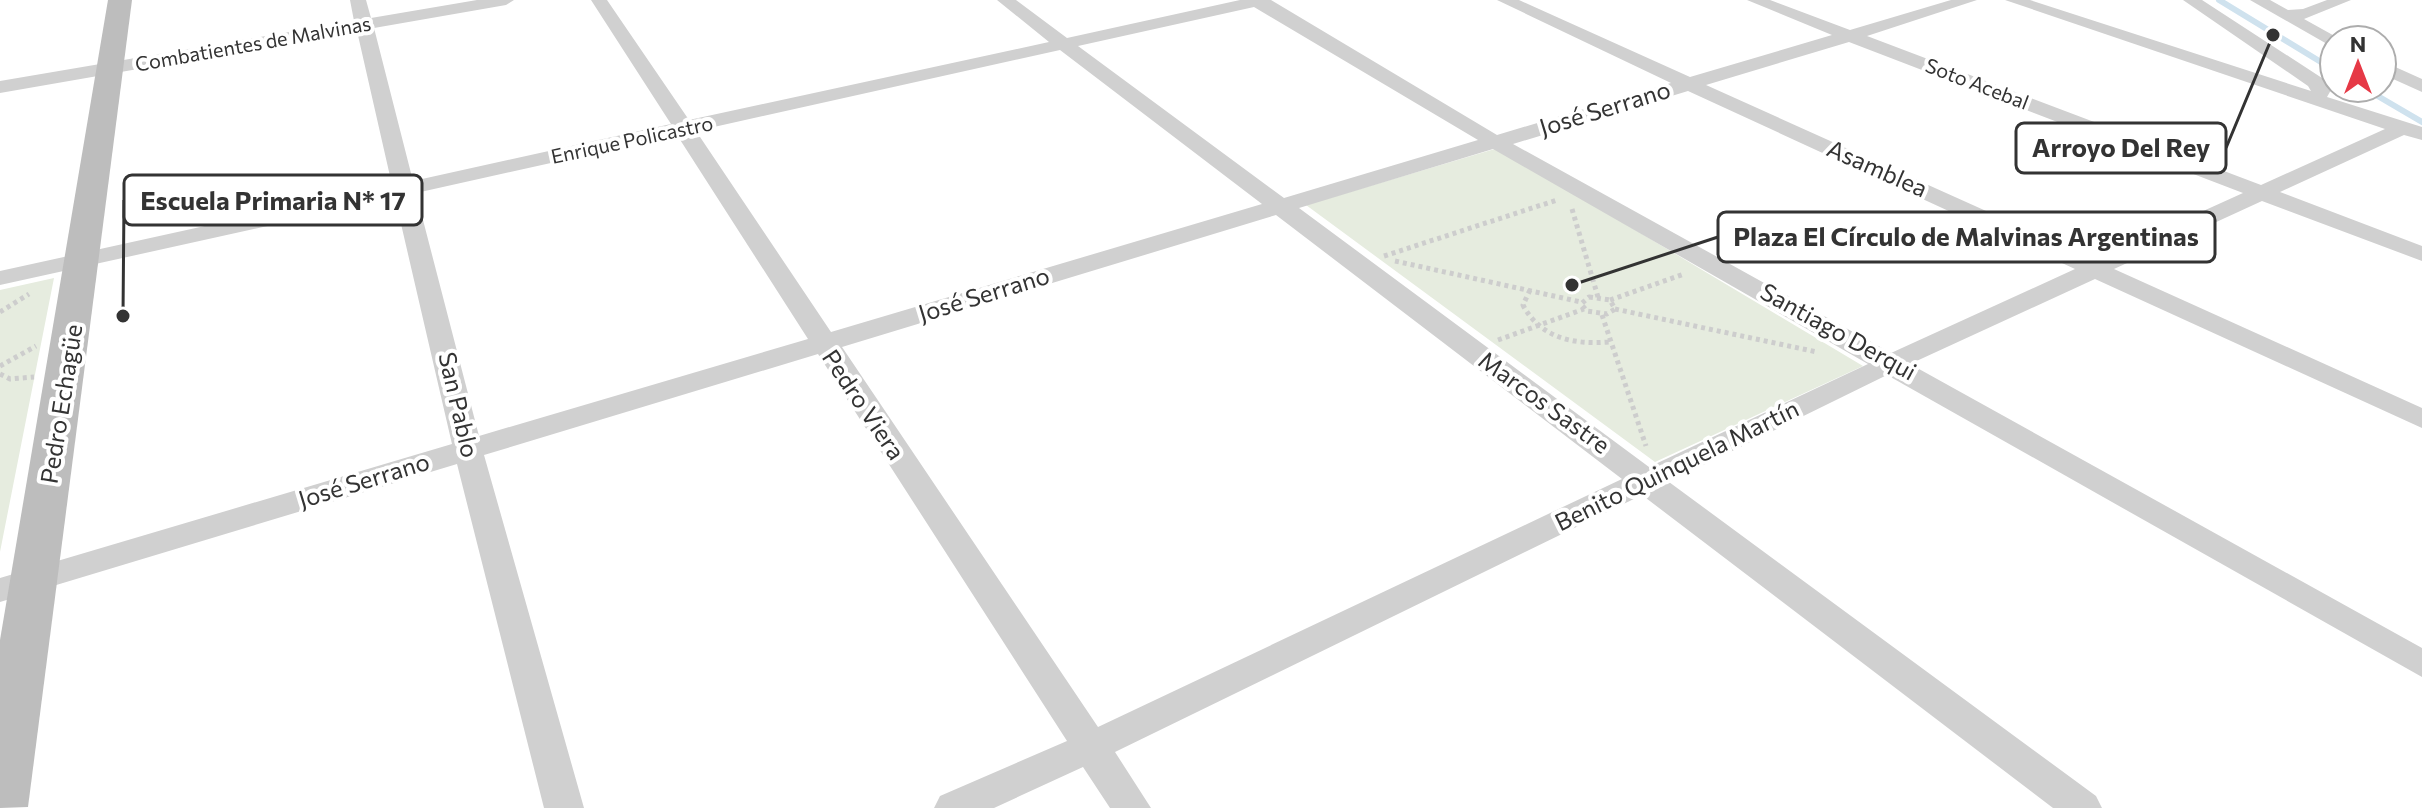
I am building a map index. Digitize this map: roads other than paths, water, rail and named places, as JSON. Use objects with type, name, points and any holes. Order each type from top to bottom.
[{"type":"street","name":"Pedro Echagüe","points":[[0,807],[18,585],[84,259],[120,0]]},
{"type":"street","name":"Combatientes de Malvinas","points":[[0,87],[109,69],[361,12],[506,0]]},
{"type":"street","name":"Pedro Viera","points":[[599,0],[822,344],[1131,808]]},
{"type":"street","name":"Marcos Sastre","points":[[1005,0],[1472,350],[1658,474],[2082,808]]},
{"type":"street","name":"Asamblea","points":[[1505,0],[2422,419]]},
{"type":"street","name":"Soto Acebal","points":[[1755,0],[2422,254]]},
{"type":"street","name":"José Serrano","points":[[18,585],[1969,0]]},
{"type":"street","points":[[2013,0],[2412,131]]},
{"type":"street","points":[[2191,0],[2315,82],[2321,90],[2316,100]]},
{"type":"street","points":[[2258,0],[2318,34]]},
{"type":"street","points":[[2285,15],[2305,14],[2343,0]]},
{"type":"street","name":"Enrique Policastro","points":[[0,278],[1258,1]]},
{"type":"street","name":"Santiago Derqui","points":[[1258,1],[1495,142],[1892,362],[2422,664]]},
{"type":"street","name":"San Pablo","points":[[361,12],[407,188],[468,450],[564,808]]},
{"type":"street","points":[[2398,75],[2422,86]]},
{"type":"street","name":"Benito Quinquela Martín","points":[[954,808],[1091,747],[1892,362],[2262,192],[2412,131]]},
{"type":"waterway","points":[[2219,0],[2318,60]]},
{"type":"waterway","points":[[2391,104],[2422,122]]},
{"type":"place","name":"Arroyo Del Rey","points":[[2273,35]]},
{"type":"place","name":"Plaza El Círculo de Malvinas Argentinas","points":[[1572,285]]},
{"type":"place","name":"Escuela Primaria N* 17","points":[[123,316]]}]
